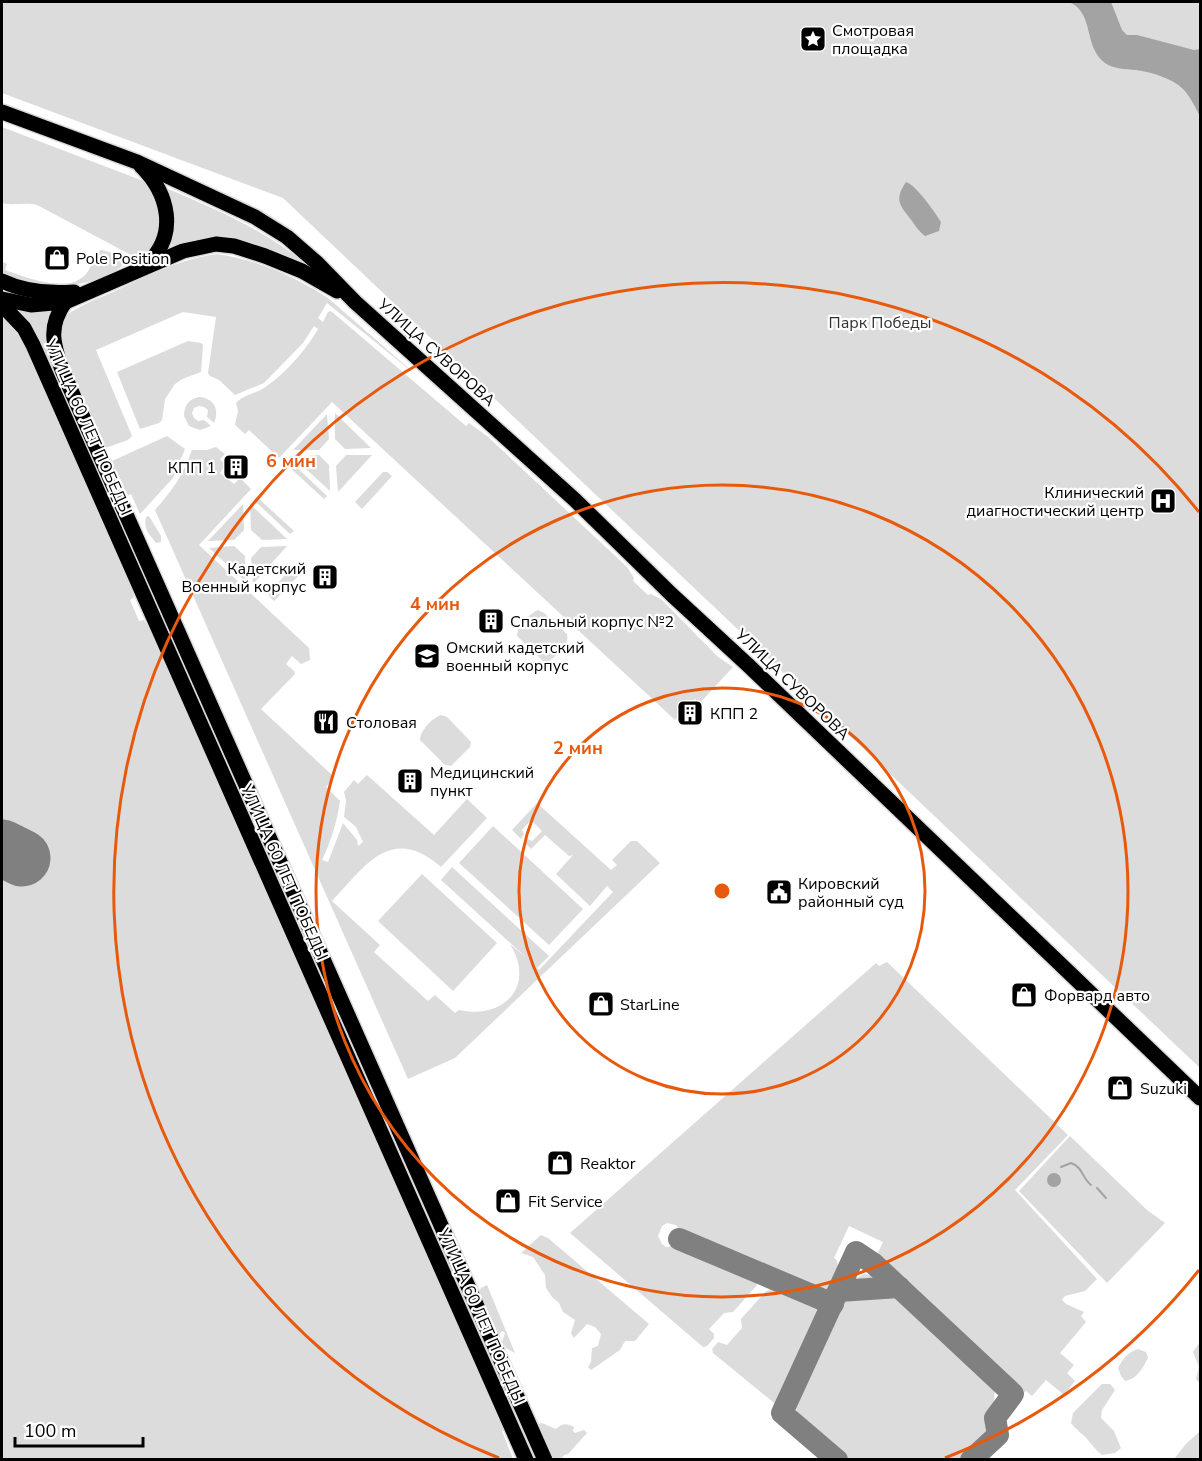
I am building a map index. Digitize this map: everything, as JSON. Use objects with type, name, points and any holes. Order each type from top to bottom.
[{"type":"main road","points":[[2,112],[137,162],[255,217],[287,237],[317,263],[355,302]]},
{"type":"main road","points":[[137,162],[152,177],[160,190],[166,210],[164,242],[157,255],[144,267]]},
{"type":"main road","points":[[2,298],[31,305],[65,302],[144,267],[197,247],[216,244],[234,246],[302,271],[355,302]]},
{"type":"main road","points":[[2,280],[18,289],[33,292],[85,292]]},
{"type":"main road","name":"УЛИЦА 60 ЛЕТ ПОБЕДЫ","points":[[65,302],[55,317],[53,327],[62,370],[544,1460]]},
{"type":"main road","name":"УЛИЦА СУВОРОВА","points":[[355,302],[575,500],[1200,1098]]},
{"type":"main road","name":"УЛИЦА 60 ЛЕТ ПОБЕДЫ","points":[[2,306],[24,328],[33,345],[526,1460]]},
{"type":"main road","points":[[76,444],[91,437]]},
{"type":"main road","points":[[132,570],[147,564]]},
{"type":"main road","points":[[192,705],[207,698]]},
{"type":"main road","points":[[357,1077],[372,1071]]},
{"type":"main road","points":[[483,1364],[499,1357]]},
{"type":"green space","name":"Парк Победы","points":[[2,2],[1200,2],[1200,1068],[283,198],[2,93]]},
{"type":"green space","points":[[2,127],[146,182],[158,203],[161,219],[159,234],[152,247],[139,257],[131,255],[37,205],[2,203]]},
{"type":"green space","points":[[168,189],[209,206],[264,235],[317,273],[200,240],[169,246],[171,226]]},
{"type":"green space","points":[[100,250],[110,252],[119,258],[123,262],[122,266],[105,276],[84,283],[42,288],[2,276],[3,262],[7,264],[5,270],[24,277],[58,284],[69,283],[86,274]]},
{"type":"green space","points":[[217,254],[247,260],[275,270],[328,298],[421,379],[327,303],[318,318],[323,322],[328,312],[331,311],[466,426],[469,423],[487,436],[627,567],[634,578],[633,581],[648,595],[651,594],[661,599],[718,657],[733,667],[700,703],[695,699],[675,720],[332,402],[279,458],[249,430],[245,434],[235,425],[238,411],[236,403],[264,388],[287,369],[313,337],[318,329],[314,326],[303,343],[264,383],[235,395],[208,373],[216,317],[183,312],[96,350],[132,436],[128,440],[105,448],[64,363],[59,335],[64,317],[75,309],[164,269],[203,256]]},
{"type":"green space","points":[[54,307],[49,316],[47,337],[83,430],[76,433],[14,309]]},
{"type":"green space","points":[[2,314],[27,348],[128,575],[134,597],[130,600],[139,621],[144,620],[157,640],[506,1429],[502,1431],[513,1459],[2,1459]]},
{"type":"green space","points":[[188,341],[203,345],[201,372],[175,384],[165,399],[162,420],[140,429],[117,372]]},
{"type":"green space","points":[[199,397],[212,402],[216,409],[214,423],[207,417],[208,410],[204,407],[194,408],[192,413],[194,418],[198,421],[204,420],[211,426],[200,430],[189,426],[184,416],[188,403]]},
{"type":"green space","points":[[335,413],[371,448],[345,449],[335,439]]},
{"type":"green space","points":[[327,414],[329,439],[319,450],[293,450]]},
{"type":"green space","points":[[167,436],[185,449],[173,478],[140,514],[131,494],[127,496],[116,480],[112,461]]},
{"type":"green space","points":[[216,447],[225,454],[220,459],[225,465],[220,473],[234,484],[240,478],[251,489],[199,545],[309,648],[310,660],[301,664],[292,656],[286,664],[295,674],[261,709],[332,775],[326,787],[340,801],[333,831],[322,860],[328,862],[343,823],[357,840],[358,846],[363,842],[356,827],[344,817],[346,800],[344,792],[354,780],[358,784],[367,775],[434,835],[467,799],[487,818],[441,867],[423,855],[408,849],[394,849],[380,854],[368,863],[332,901],[380,945],[374,952],[428,1001],[435,995],[455,1013],[459,1010],[475,1012],[490,1010],[502,1005],[517,986],[519,973],[517,959],[510,944],[528,959],[441,880],[452,867],[549,956],[537,968],[539,970],[613,892],[607,886],[590,906],[556,874],[573,855],[569,856],[545,835],[531,849],[525,843],[528,839],[532,841],[542,831],[531,820],[522,830],[524,834],[521,839],[512,830],[537,803],[611,870],[617,865],[612,860],[631,841],[637,841],[660,863],[455,1058],[408,1079],[155,510],[177,482],[192,450],[207,450]]},
{"type":"green space","points":[[91,448],[135,549],[129,551],[85,451]]},
{"type":"green space","points":[[319,455],[329,465],[330,491],[293,457]]},
{"type":"green space","points":[[346,455],[372,455],[338,492],[336,466]]},
{"type":"green space","points":[[290,461],[327,496],[324,499],[287,465]]},
{"type":"green space","points":[[383,472],[392,476],[362,509],[355,502]]},
{"type":"green space","points":[[257,497],[294,531],[290,534],[254,500]]},
{"type":"green space","points":[[243,504],[244,530],[234,540],[208,541]]},
{"type":"green space","points":[[250,504],[287,539],[262,540],[251,530]]},
{"type":"green space","points":[[149,516],[161,536],[161,542],[156,543],[147,531],[145,521]]},
{"type":"green space","points":[[234,546],[245,556],[246,582],[209,548]]},
{"type":"green space","points":[[287,546],[253,584],[251,558],[261,547]]},
{"type":"green space","points":[[298,562],[305,569],[274,601],[269,596],[269,592]]},
{"type":"green space","points":[[148,577],[198,690],[191,692],[142,580]]},
{"type":"green space","points":[[538,610],[567,634],[565,645],[549,661],[543,661],[517,636],[524,621]]},
{"type":"green space","points":[[207,711],[257,823],[251,826],[201,714]]},
{"type":"green space","points":[[441,715],[447,717],[471,742],[470,747],[451,766],[445,765],[420,740],[427,725]]},
{"type":"green space","points":[[493,826],[583,909],[549,945],[459,863]]},
{"type":"green space","points":[[265,842],[317,959],[311,962],[259,845]]},
{"type":"green space","points":[[422,874],[497,943],[453,991],[378,921]]},
{"type":"green space","points":[[887,962],[1068,1135],[1015,1190],[1097,1279],[1085,1291],[1065,1296],[1062,1300],[1084,1312],[1081,1316],[1086,1322],[1060,1353],[1074,1365],[1067,1373],[1075,1381],[1064,1395],[1046,1380],[1032,1396],[1026,1391],[1024,1393],[1018,1391],[880,1264],[876,1257],[883,1242],[849,1226],[834,1258],[837,1260],[840,1284],[833,1298],[825,1298],[684,1236],[676,1225],[667,1223],[662,1226],[658,1236],[666,1247],[689,1249],[755,1276],[757,1285],[733,1312],[724,1313],[709,1329],[714,1334],[714,1338],[703,1347],[570,1233],[876,963],[879,966]]},
{"type":"green space","points":[[326,978],[364,1065],[358,1068],[319,981]]},
{"type":"green space","points":[[373,1084],[429,1210],[422,1213],[366,1087]]},
{"type":"green space","points":[[1070,1136],[1147,1210],[1165,1223],[1107,1283],[1019,1191]]},
{"type":"green space","points":[[437,1229],[490,1350],[484,1353],[430,1232]]},
{"type":"green space","points":[[541,1235],[548,1238],[649,1324],[635,1341],[625,1341],[620,1350],[591,1370],[588,1367],[591,1362],[592,1348],[598,1346],[601,1334],[595,1327],[587,1324],[574,1338],[571,1333],[575,1320],[563,1312],[559,1303],[546,1288],[545,1275],[533,1257],[521,1253]]},
{"type":"green space","points":[[864,1274],[877,1276],[889,1286],[847,1288],[851,1281]]},
{"type":"green space","points":[[487,1285],[515,1353],[507,1349],[502,1342],[505,1333],[502,1331],[499,1335],[479,1292]]},
{"type":"green space","points":[[778,1286],[815,1304],[824,1317],[799,1369],[783,1391],[779,1407],[713,1353],[712,1349],[718,1342],[727,1345],[742,1328],[741,1319],[765,1292]]},
{"type":"green space","points":[[884,1295],[902,1299],[995,1386],[992,1435],[968,1459],[842,1459],[809,1433],[798,1417],[797,1397],[840,1304],[850,1297]]},
{"type":"green space","points":[[1200,1342],[1200,1384],[1196,1379],[1199,1367],[1193,1352]]},
{"type":"green space","points":[[1138,1349],[1146,1352],[1148,1358],[1136,1375],[1125,1381],[1118,1368],[1126,1356]]},
{"type":"green space","points":[[499,1369],[539,1459],[531,1459],[493,1372]]},
{"type":"green space","points":[[1102,1384],[1110,1384],[1115,1390],[1102,1410],[1101,1418],[1114,1431],[1121,1448],[1115,1453],[1102,1455],[1071,1423],[1073,1413]]},
{"type":"green space","points":[[542,1423],[556,1429],[565,1424],[574,1427],[575,1433],[584,1430],[587,1433],[568,1454],[561,1459],[551,1459],[539,1430],[538,1424]]},
{"type":"green space","points":[[1200,1431],[1200,1459],[1174,1459],[1186,1444]]},
{"type":"shaded area","points":[[1069,2],[1111,2],[1122,30],[1127,35],[1137,35],[1194,50],[1200,49],[1200,116],[1186,92],[1173,82],[1155,74],[1116,68],[1105,63],[1094,48],[1082,14]]},
{"type":"shaded area","points":[[906,182],[930,205],[941,222],[939,231],[925,236],[905,211],[899,199]]},
{"type":"shaded area","points":[[1054,1173],[1059,1175],[1061,1180],[1059,1185],[1054,1187],[1049,1185],[1047,1180],[1049,1175]]},
{"type":"waterway","points":[[1061,1167],[1071,1163],[1075,1165],[1091,1185]]},
{"type":"waterway","points":[[1097,1188],[1106,1198]]},
{"type":"taxiway","points":[[679,1239],[833,1304]]},
{"type":"taxiway","points":[[837,1460],[782,1413],[856,1252],[874,1264],[1013,1394],[995,1418],[998,1435],[971,1460]]},
{"type":"taxiway","points":[[839,1291],[899,1287]]},
{"type":"runway","points":[[2,848],[22,858]]},
{"type":"place","name":"Смотровая площадка","points":[[813,39]]},
{"type":"place","name":"Pole Position","points":[[57,258]]},
{"type":"place","name":"КПП 1","points":[[236,467]]},
{"type":"place","name":"Клинический диагностический центр","points":[[1163,501]]},
{"type":"place","name":"Кадетский Военный корпус","points":[[325,577]]},
{"type":"place","name":"Спальный корпус №2","points":[[491,621]]},
{"type":"place","name":"Омский кадетский военный корпус","points":[[427,656]]},
{"type":"place","name":"КПП 2","points":[[690,713]]},
{"type":"place","name":"Столовая","points":[[326,722]]},
{"type":"place","name":"Медицинский пункт","points":[[410,781]]},
{"type":"place","name":"Кировский районный суд","points":[[779,892]]},
{"type":"place","name":"Форвард авто","points":[[1024,995]]},
{"type":"place","name":"StarLine","points":[[601,1004]]},
{"type":"place","name":"Suzuki","points":[[1120,1088]]},
{"type":"place","name":"Reaktor","points":[[560,1163]]},
{"type":"place","name":"Fit Service","points":[[508,1201]]}]
